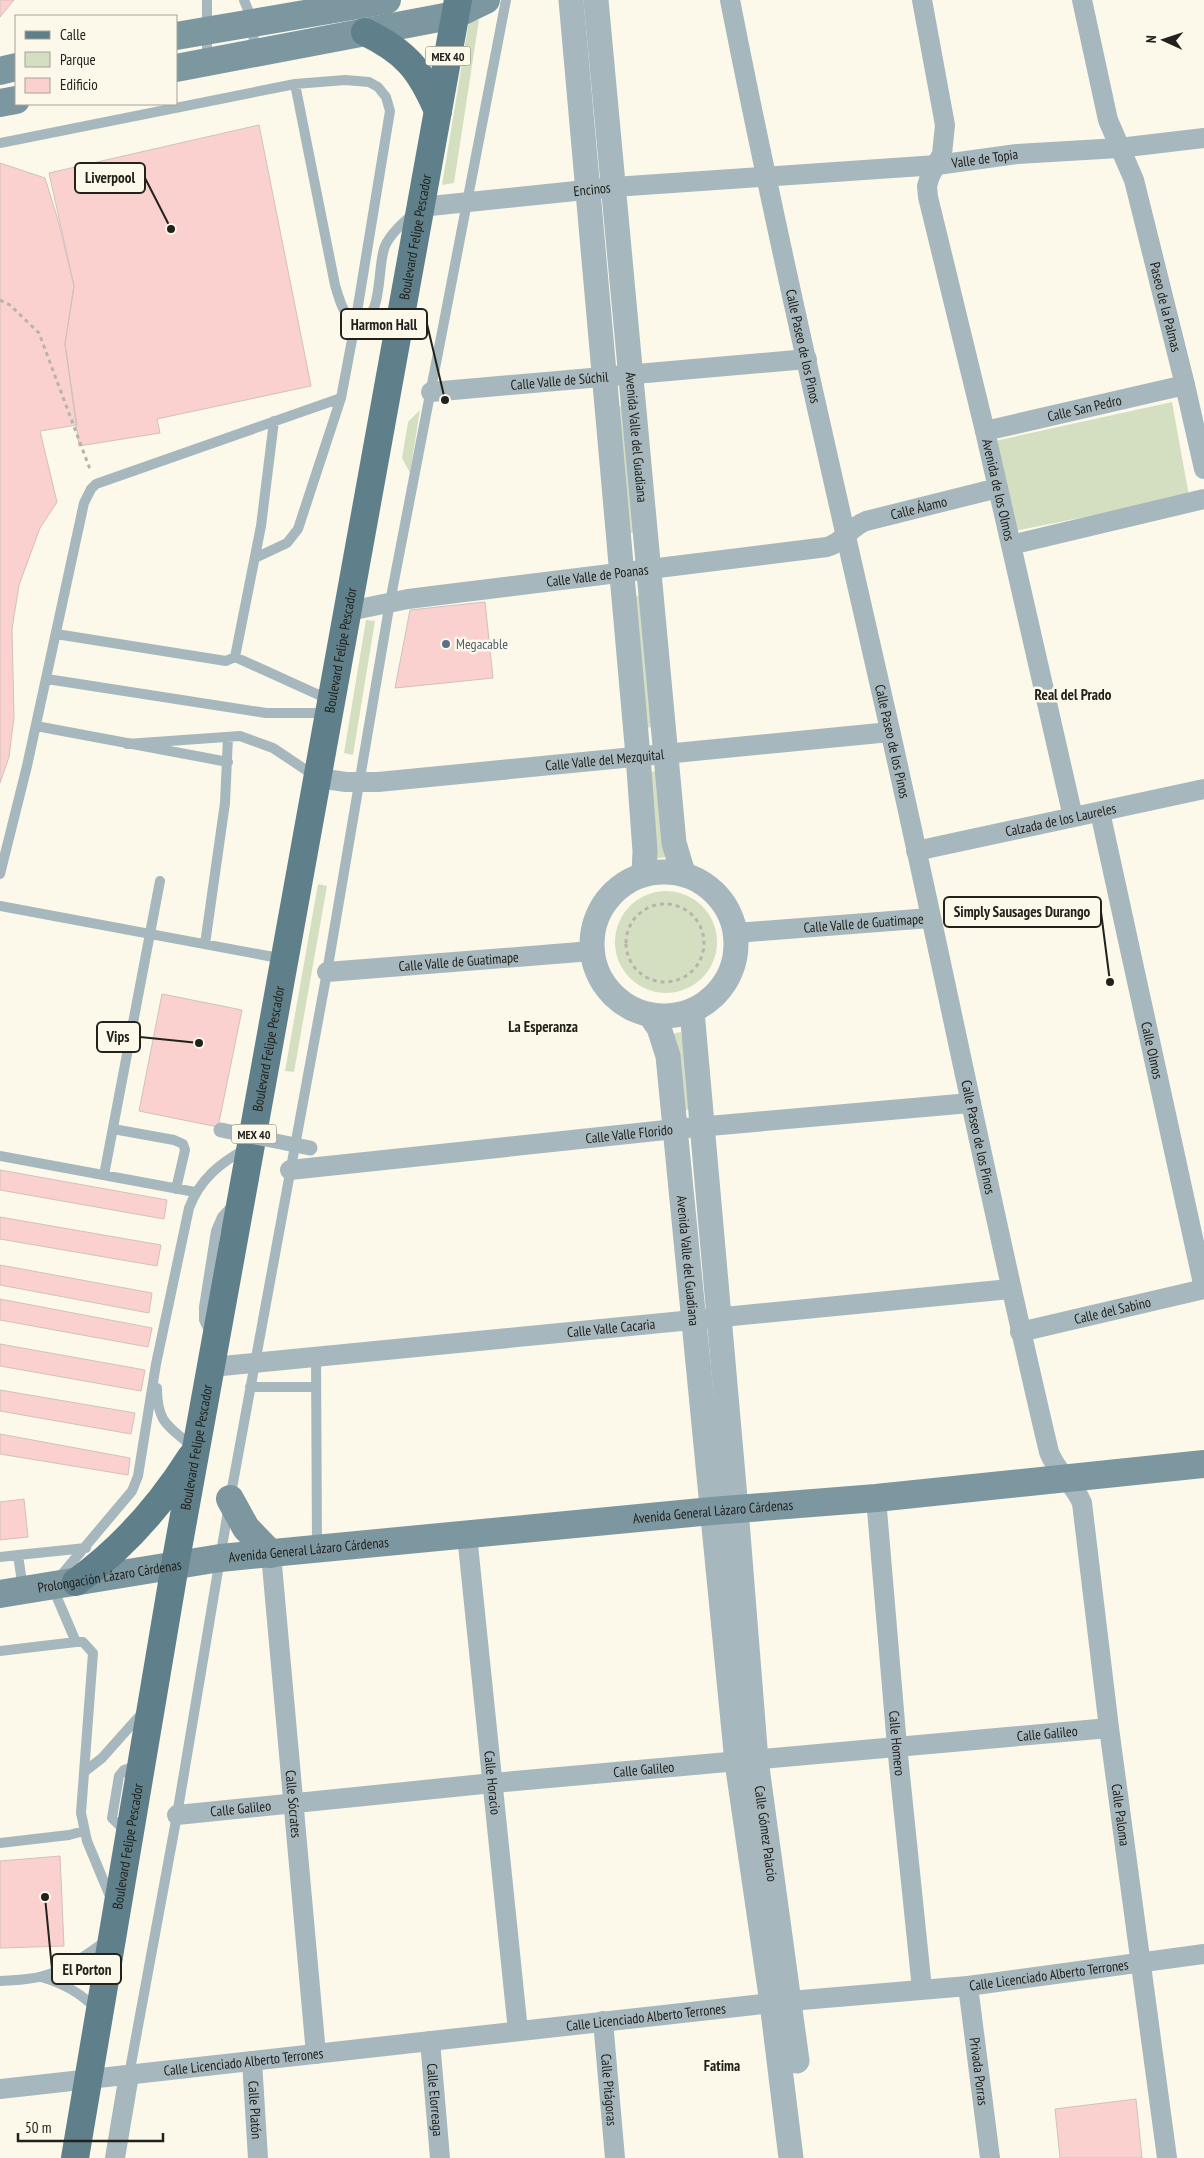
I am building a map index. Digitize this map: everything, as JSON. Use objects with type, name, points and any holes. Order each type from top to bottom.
[{"type":"main road","points":[[178,36],[206,31],[248,11],[386,0]]},
{"type":"main road","points":[[178,68],[365,32],[486,0]]},
{"type":"main road","name":"Boulevard Felipe Pescador","points":[[75,2158],[98,2011],[143,1764],[175,1565],[332,707],[456,7]]},
{"type":"main road","points":[[365,32],[391,45],[412,63],[421,76],[438,111]]},
{"type":"main road","points":[[0,70],[15,67]]},
{"type":"main road","points":[[0,103],[15,100]]},
{"type":"main road","points":[[64,1584],[103,1562],[134,1533],[151,1514],[196,1450]]},
{"type":"main road","name":"Avenida General Lázaro Cárdenas","points":[[220,1558],[724,1510],[876,1498],[1204,1464]]},
{"type":"main road","points":[[230,1499],[246,1528],[272,1554]]},
{"type":"main road","name":"Prolongación Lázaro Cárdenas","points":[[12,1592],[220,1558]]},
{"type":"street","name":"Avenida Valle del Guadiana","points":[[571,0],[638,756],[645,851],[644,873]]},
{"type":"street","name":"Avenida Valle del Guadiana","points":[[596,0],[674,843],[683,873]]},
{"type":"street","name":"Calle Paseo de los Pinos","points":[[730,0],[765,177],[890,732],[1010,1289],[1048,1452],[1052,1462],[1066,1477]]},
{"type":"street","name":"Avenida de los Olmos","points":[[922,0],[945,125],[942,154],[927,186],[928,197],[985,431],[1073,817]]},
{"type":"street","name":"Paseo de la Palmas","points":[[1082,0],[1108,120],[1134,180],[1185,385],[1201,441],[1204,469]]},
{"type":"street","name":"Valle de Topia","points":[[765,177],[937,165],[1017,154],[1120,148],[1204,138]]},
{"type":"street","name":"Encinos","points":[[421,207],[614,187],[765,177]]},
{"type":"street","name":"Calle Valle de Súchil","points":[[431,392],[807,359]]},
{"type":"street","name":"Calle San Pedro","points":[[985,431],[1185,385]]},
{"type":"street","name":"Calle Álamo","points":[[845,537],[852,528],[866,521],[998,488]]},
{"type":"street","points":[[1011,545],[1204,499]]},
{"type":"street","name":"Calle Valle de Poanas","points":[[349,611],[390,602],[828,547],[840,542],[845,537]]},
{"type":"street","name":"Calle Valle del Mezquital","points":[[318,778],[360,783],[890,732]]},
{"type":"street","name":"Calzada de los Laureles","points":[[916,851],[1204,789]]},
{"type":"street","name":"Calle Olmos","points":[[1100,812],[1204,1289]]},
{"type":"street","points":[[664,870],[683,873],[702,882],[718,895],[730,913],[736,933],[736,952],[726,979],[708,1001],[692,1011],[671,1016],[650,1015],[629,1007],[611,993],[598,974],[592,951],[594,926],[604,903],[621,885],[644,873],[664,870]]},
{"type":"street","name":"Calle Valle de Guatimape","points":[[736,933],[930,918]]},
{"type":"street","name":"Calle Valle de Guatimape","points":[[327,972],[592,951]]},
{"type":"street","name":"Avenida Valle del Guadiana","points":[[692,1011],[719,1316],[724,1510]]},
{"type":"street","name":"Avenida Valle del Guadiana","points":[[650,1015],[665,1042],[694,1319],[724,1510]]},
{"type":"street","name":"Calle Valle Florido","points":[[290,1170],[675,1129],[970,1103]]},
{"type":"street","points":[[222,1130],[310,1148]]},
{"type":"street","name":"Calle Valle Cacaria","points":[[214,1356],[254,1363],[1010,1289]]},
{"type":"street","name":"Calle del Sabino","points":[[1020,1332],[1204,1289]]},
{"type":"street","name":"Calle Paloma","points":[[1066,1477],[1078,1493],[1082,1503],[1109,1728],[1167,2158]]},
{"type":"street","name":"Calle Homero","points":[[876,1498],[897,1746],[922,1989]]},
{"type":"street","name":"Calle Gómez Palacio","points":[[724,1510],[746,1761],[781,2002],[808,2158]]},
{"type":"street","name":"Calle Horacio","points":[[467,1535],[518,2031]]},
{"type":"street","name":"Calle Sócrates","points":[[272,1554],[316,2054]]},
{"type":"street","name":"Calle Galileo","points":[[177,1815],[492,1783],[1109,1728]]},
{"type":"street","name":"Calle Licenciado Alberto Terrones","points":[[0,2089],[87,2081],[781,2002],[968,1986],[1142,1964],[1204,1954]]},
{"type":"street","name":"Privada Porras","points":[[968,1986],[990,2158]]},
{"type":"street","name":"Calle Gómez Palacio","points":[[781,2002],[791,2158]]},
{"type":"street","name":"Calle Pitágoras","points":[[602,2022],[615,2158]]},
{"type":"street","name":"Calle Elorreaga","points":[[430,2041],[440,2158]]},
{"type":"street","name":"Calle Platón","points":[[252,2061],[258,2158]]},
{"type":"street","points":[[115,2158],[129,2075]]},
{"type":"lane","points":[[207,0],[207,61]]},
{"type":"lane","points":[[129,2075],[177,1815],[254,1363],[327,972],[390,602],[506,0]]},
{"type":"lane","points":[[248,11],[254,53]]},
{"type":"lane","points":[[0,143],[295,84],[345,80],[369,82],[378,87],[386,96],[390,111],[341,398],[298,529],[287,543],[255,558]]},
{"type":"lane","points":[[295,84],[335,285],[343,308],[349,319],[355,324],[363,323],[370,318],[373,311],[383,252],[389,238],[421,207]]},
{"type":"lane","points":[[0,874],[36,726],[84,503],[91,489],[96,484],[341,398]]},
{"type":"lane","points":[[231,659],[255,558],[274,421]]},
{"type":"lane","points":[[56,634],[231,659],[332,707]]},
{"type":"lane","points":[[46,679],[266,714],[332,707]]},
{"type":"lane","points":[[36,726],[228,762]]},
{"type":"lane","points":[[127,744],[240,736],[273,748],[318,778]]},
{"type":"lane","points":[[205,944],[225,803],[228,737]]},
{"type":"lane","points":[[104,1175],[160,881]]},
{"type":"lane","points":[[0,906],[286,959]]},
{"type":"lane","points":[[113,1129],[174,1140],[183,1144],[185,1150],[176,1189]]},
{"type":"lane","points":[[76,1642],[64,1584],[86,1548],[132,1491],[143,1452],[156,1364],[183,1234],[195,1192],[211,1172],[226,1160],[252,1145]]},
{"type":"lane","points":[[0,1156],[195,1192]]},
{"type":"lane","points":[[316,1356],[317,1550]]},
{"type":"lane","points":[[156,1364],[157,1403],[162,1419],[196,1450]]},
{"type":"lane","points":[[250,1387],[316,1387]]},
{"type":"lane","points":[[0,1557],[86,1548]]},
{"type":"lane","points":[[12,1592],[18,1555]]},
{"type":"lane","points":[[0,1651],[83,1642],[93,1653],[92,1691],[81,1813],[84,1830],[114,1924],[74,1962],[41,1977],[0,1981]]},
{"type":"lane","points":[[84,1772],[102,1758],[154,1699]]},
{"type":"lane","points":[[0,1842],[69,1835],[84,1830]]},
{"type":"lane","points":[[41,1977],[79,1992],[98,2011]]},
{"type":"path","points":[[0,300],[10,304],[38,333],[96,484]]},
{"type":"path","points":[[660,905],[673,905],[685,910],[695,918],[702,930],[704,943],[702,956],[696,968],[686,976],[674,982],[660,982],[648,979],[631,962],[627,950],[627,937],[631,925],[638,915],[648,908],[660,905]]},
{"type":"green space","points":[[469,20],[479,20],[454,183],[442,185]]},
{"type":"green space","points":[[1172,402],[1189,496],[1015,531],[995,441]]},
{"type":"green space","points":[[625,405],[640,532],[630,533],[617,407]]},
{"type":"green space","points":[[420,410],[410,473],[402,458],[408,422]]},
{"type":"green space","points":[[646,595],[657,726],[646,728],[635,596]]},
{"type":"green space","points":[[366,620],[375,621],[353,755],[344,753]]},
{"type":"green space","points":[[659,771],[666,857],[654,859],[648,772]]},
{"type":"green space","points":[[318,884],[327,886],[294,1072],[285,1071]]},
{"type":"green space","points":[[666,891],[685,895],[702,906],[713,923],[717,942],[713,961],[702,978],[685,989],[666,993],[647,989],[630,978],[619,961],[615,942],[619,923],[630,906],[647,895]]},
{"type":"green space","points":[[681,1032],[691,1109],[680,1111],[670,1034]]},
{"type":"building","points":[[0,0],[14,0],[0,17]]},
{"type":"building","points":[[259,125],[311,386],[157,419],[160,433],[79,446],[65,344],[74,286],[49,173]]},
{"type":"building","points":[[0,163],[45,178],[58,220],[74,286],[65,344],[77,425],[40,431],[57,502],[40,528],[19,585],[12,629],[14,717],[9,757],[0,783]]},
{"type":"building","name":"Megacable","points":[[485,602],[493,678],[395,688],[410,610]]},
{"type":"building","points":[[162,994],[242,1010],[218,1127],[139,1111]]},
{"type":"building","points":[[0,1170],[167,1200],[164,1219],[0,1190]]},
{"type":"building","points":[[0,1217],[161,1245],[157,1266],[0,1239]]},
{"type":"building","points":[[0,1265],[152,1293],[149,1313],[0,1285]]},
{"type":"building","points":[[0,1299],[152,1328],[148,1347],[0,1320]]},
{"type":"building","points":[[0,1344],[145,1370],[141,1391],[0,1366]]},
{"type":"building","points":[[0,1390],[135,1413],[131,1434],[0,1411]]},
{"type":"building","points":[[0,1434],[130,1458],[128,1475],[0,1454]]},
{"type":"building","points":[[24,1499],[28,1537],[0,1540],[0,1502]]},
{"type":"building","points":[[60,1856],[64,1946],[0,1948],[0,1861]]},
{"type":"building","points":[[1136,2099],[1142,2158],[1060,2158],[1055,2109]]},
{"type":"place","name":"Liverpool","points":[[171,229]]},
{"type":"place","name":"Harmon Hall","points":[[445,400]]},
{"type":"place","name":"Megacable","points":[[446,644]]},
{"type":"place","name":"Simply Sausages Durango","points":[[1110,982]]},
{"type":"place","name":"Vips","points":[[199,1043]]},
{"type":"place","name":"El Porton","points":[[45,1897]]},
{"type":"district","name":"Real del Prado","points":[[1073,694]]},
{"type":"district","name":"La Esperanza","points":[[543,1026]]},
{"type":"district","name":"Fatima","points":[[722,2065]]}]
